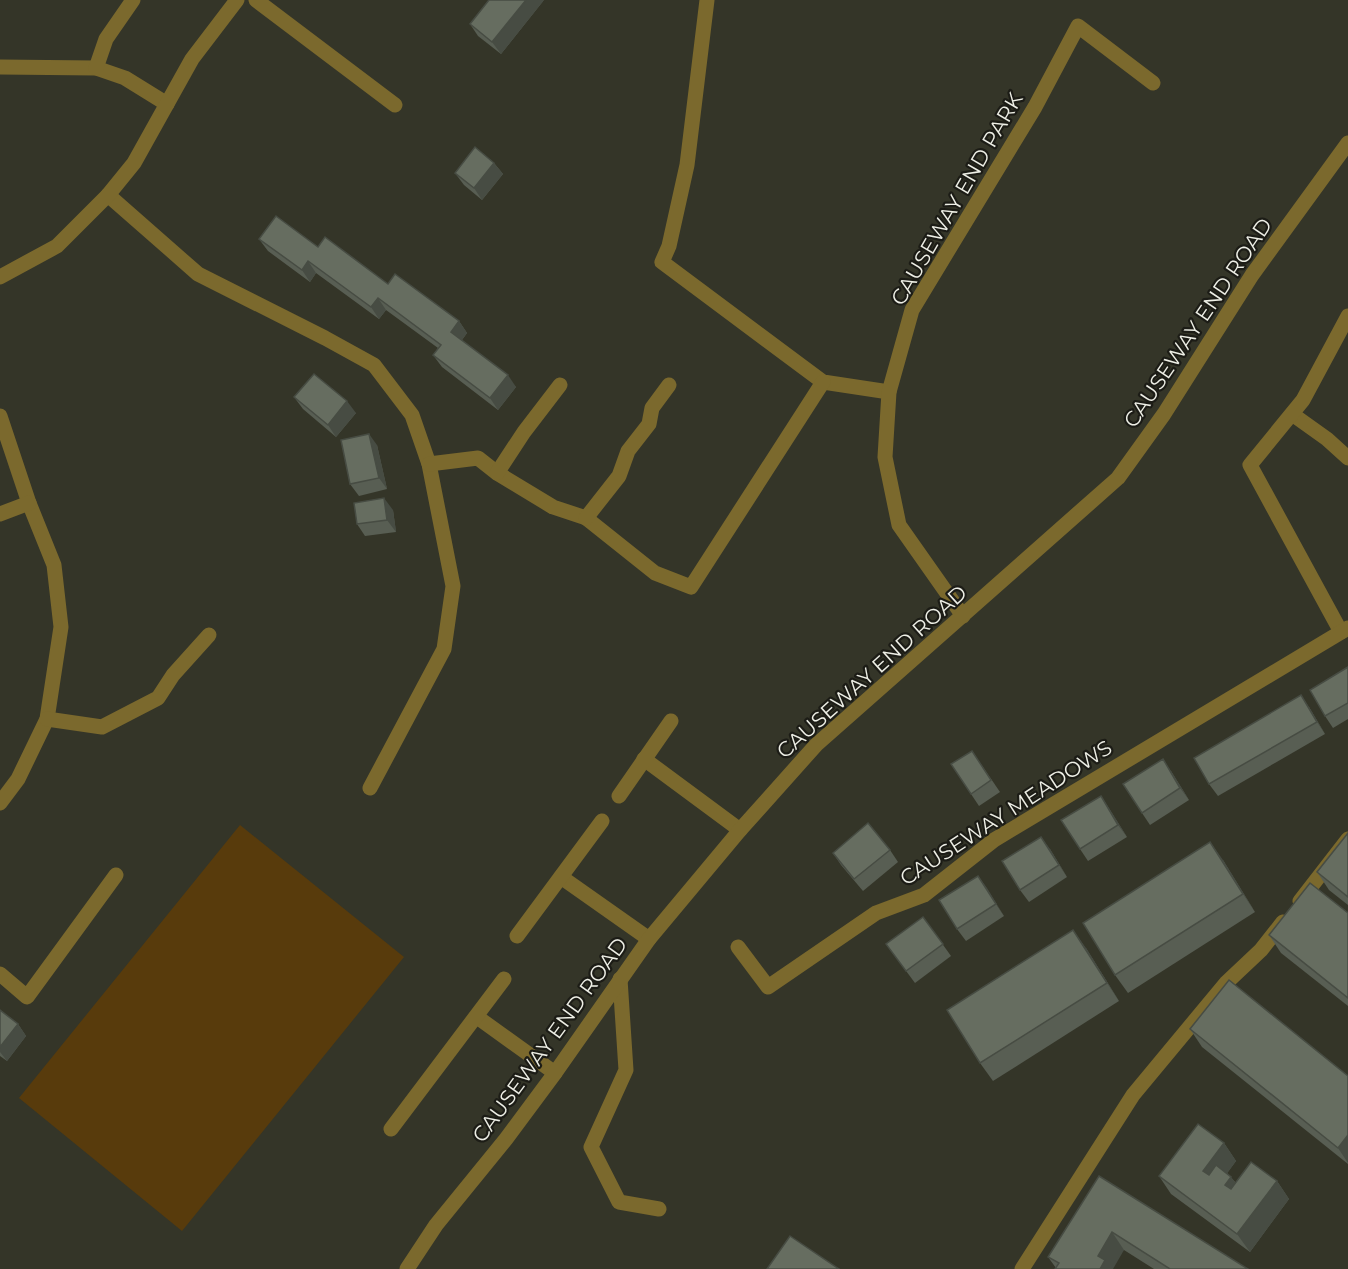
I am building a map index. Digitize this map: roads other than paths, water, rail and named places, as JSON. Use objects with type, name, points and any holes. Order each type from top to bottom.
[{"type":"street","points":[[96,68],[106,39],[133,0]]},
{"type":"street","points":[[0,277],[57,246],[108,195],[134,163],[192,59],[237,0]]},
{"type":"street","points":[[256,0],[395,105]]},
{"type":"street","points":[[707,0],[687,165],[669,246],[662,262],[823,382],[890,392]]},
{"type":"street","name":"CAUSEWAY END PARK","points":[[963,616],[899,525],[885,458],[890,392],[912,310],[1035,108],[1078,26],[1153,83]]},
{"type":"street","points":[[0,67],[96,68],[125,78],[167,104]]},
{"type":"street","name":"CAUSEWAY END ROAD","points":[[407,1269],[436,1225],[506,1139],[555,1073],[649,939],[740,830],[816,745],[1118,478],[1164,414],[1252,275],[1348,143]]},
{"type":"street","points":[[108,195],[198,274],[374,365],[412,415],[429,464],[453,586],[444,649],[370,788]]},
{"type":"street","name":"CAUSEWAY MEADOWS","points":[[738,947],[768,987],[876,913],[924,895],[994,840],[1345,630],[1251,465],[1303,400],[1348,316]]},
{"type":"street","points":[[429,464],[478,458],[497,473],[553,507],[586,518],[655,573],[691,587],[823,382]]},
{"type":"street","points":[[497,473],[524,432],[560,385]]},
{"type":"street","points":[[586,518],[619,476],[628,451],[649,424],[652,408],[669,385]]},
{"type":"street","points":[[1292,414],[1327,439],[1348,458]]},
{"type":"street","points":[[0,416],[29,503],[54,565],[61,627],[47,720],[18,779],[0,803]]},
{"type":"street","points":[[0,514],[29,503]]},
{"type":"street","points":[[47,720],[102,727],[158,698],[173,675],[209,636]]},
{"type":"street","points":[[619,796],[671,720]]},
{"type":"street","points":[[644,759],[740,830]]},
{"type":"street","points":[[517,936],[602,821]]},
{"type":"street","points":[[1022,1269],[1133,1095],[1226,983],[1261,950],[1348,839]]},
{"type":"street","points":[[0,974],[27,997],[116,875]]},
{"type":"street","points":[[561,877],[649,939]]},
{"type":"street","points":[[392,1129],[504,979]]},
{"type":"street","points":[[620,979],[626,1070],[591,1147],[619,1202],[659,1209]]},
{"type":"street","points":[[477,1017],[555,1073]]}]
